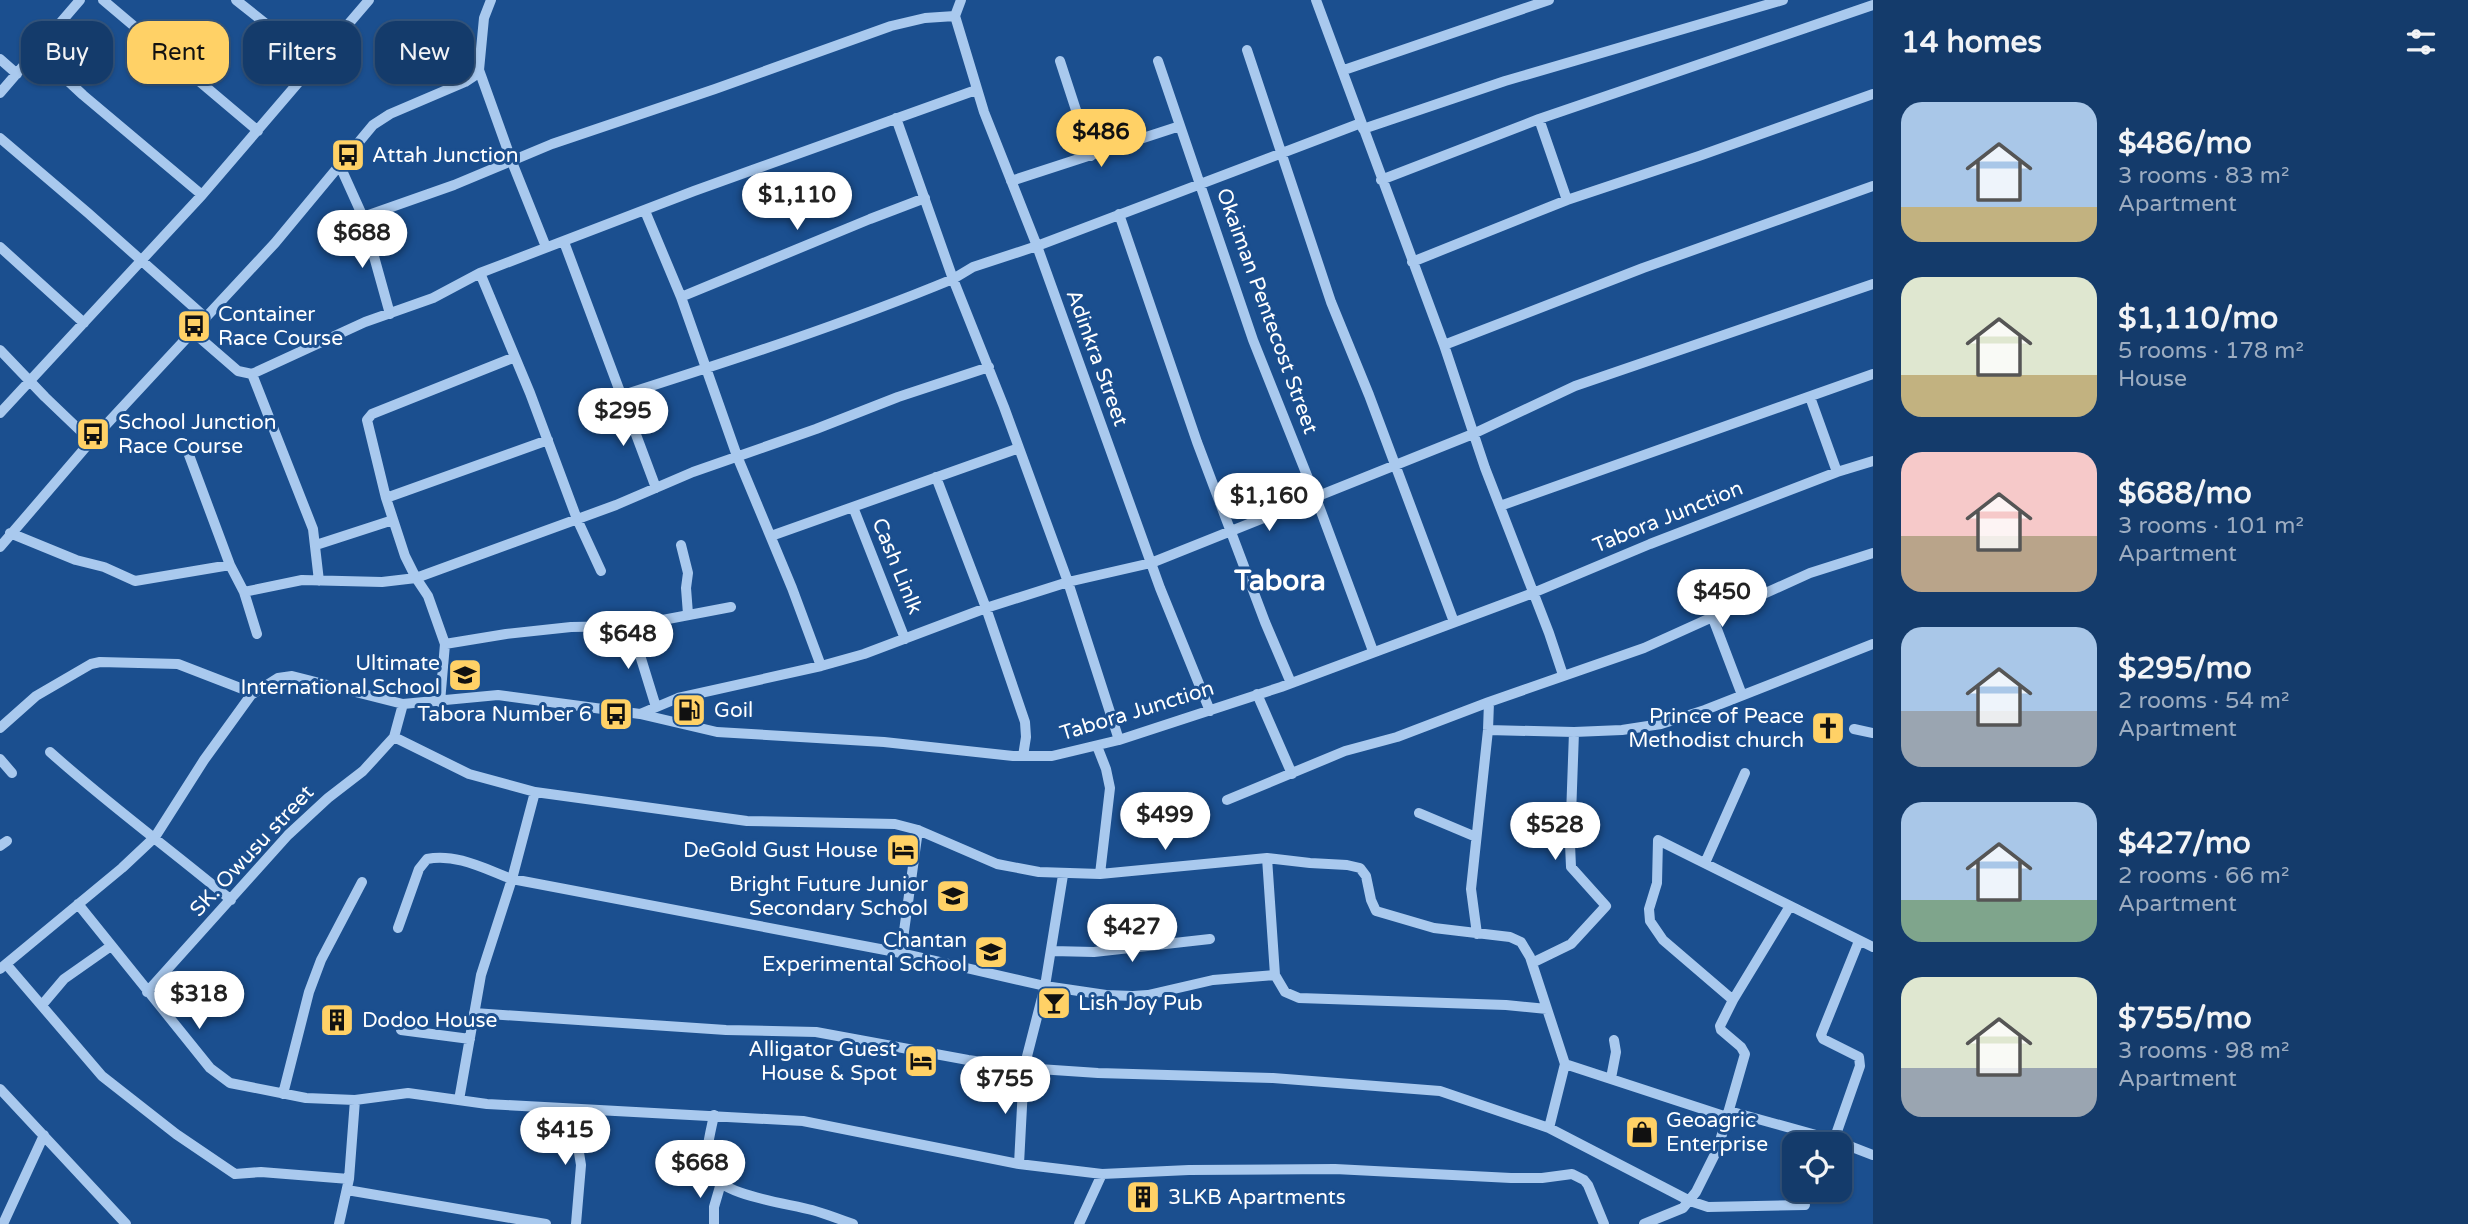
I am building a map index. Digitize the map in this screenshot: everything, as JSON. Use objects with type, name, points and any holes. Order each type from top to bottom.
[{"type":"street","points":[[62,21],[80,0]]},
{"type":"street","points":[[103,0],[258,131]]},
{"type":"street","points":[[236,0],[262,21]]},
{"type":"street","points":[[351,21],[369,0]]},
{"type":"street","points":[[491,0],[484,18],[479,70],[546,247]]},
{"type":"street","points":[[1316,0],[1344,70],[1381,180],[1444,345],[1473,434],[1563,676]]},
{"type":"street","points":[[1344,70],[1549,0]]},
{"type":"street","points":[[620,396],[705,371],[876,311],[953,279],[973,267],[1037,246],[1280,153],[1505,81],[1783,0]]},
{"type":"street","points":[[363,217],[512,162],[552,144],[891,26],[925,18],[955,16],[961,1]]},
{"type":"street","points":[[1381,180],[1539,119],[1873,5]]},
{"type":"street","name":"Adinkra Street","points":[[955,16],[976,90],[1037,246],[1151,563],[1210,710]]},
{"type":"street","points":[[1247,50],[1331,302],[1454,622]]},
{"type":"street","points":[[0,59],[17,74]]},
{"type":"street","points":[[1060,61],[1091,156]]},
{"type":"street","name":"Okaiman Pentecost Street","points":[[1158,61],[1253,340],[1373,651]]},
{"type":"street","points":[[0,93],[21,69]]},
{"type":"street","points":[[0,547],[91,441],[206,318],[373,125],[390,114],[465,82],[479,70]]},
{"type":"street","points":[[71,84],[202,195]]},
{"type":"street","points":[[0,413],[202,195],[297,84]]},
{"type":"street","points":[[193,332],[238,371],[252,374],[311,345],[433,298],[480,273],[546,247],[976,90]]},
{"type":"street","points":[[1412,262],[1567,200],[1873,94]]},
{"type":"street","points":[[896,118],[953,279],[989,367],[1068,582],[1119,740]]},
{"type":"street","points":[[1539,119],[1567,200]]},
{"type":"street","points":[[1011,181],[1180,126]]},
{"type":"street","points":[[0,138],[206,318]]},
{"type":"street","points":[[340,166],[363,217],[390,314]]},
{"type":"street","points":[[1444,345],[1643,268],[1873,186]]},
{"type":"street","points":[[681,297],[925,198]]},
{"type":"street","points":[[645,211],[681,297],[737,456],[821,666]]},
{"type":"street","points":[[1119,214],[1197,442],[1291,683]]},
{"type":"street","points":[[564,242],[656,488]]},
{"type":"street","points":[[0,247],[84,323]]},
{"type":"street","points":[[480,273],[577,519],[601,572]]},
{"type":"street","points":[[640,714],[678,698],[821,666],[1068,582],[1151,563],[1473,434],[1575,386],[1873,284]]},
{"type":"street","points":[[0,350],[91,441]]},
{"type":"street","points":[[440,702],[445,644],[428,596],[416,578],[393,520],[367,425],[368,416],[515,357]]},
{"type":"street","points":[[244,593],[302,580],[382,582],[416,578],[737,456],[989,367]]},
{"type":"street","points":[[252,374],[313,529],[318,581]]},
{"type":"street","points":[[1500,506],[1873,374]]},
{"type":"street","points":[[1810,397],[1837,471]]},
{"type":"street","points":[[386,498],[548,440]]},
{"type":"street","points":[[771,536],[1019,448]]},
{"type":"street","points":[[189,455],[230,565],[244,593],[257,634]]},
{"type":"street","name":"Tabora Junction","points":[[254,692],[278,678],[292,676],[403,704],[498,695],[640,714],[717,732],[884,741],[1023,756],[1052,756],[1119,740],[1291,683],[1533,593],[1837,471],[1873,460]]},
{"type":"street","points":[[936,477],[986,608],[1025,722],[1023,756]]},
{"type":"street","name":"Cash Linlk","points":[[853,508],[905,639]]},
{"type":"street","points":[[316,545],[393,520]]},
{"type":"street","points":[[10,533],[76,560],[104,567],[135,582],[230,565]]},
{"type":"street","points":[[681,545],[688,573],[685,588],[688,614]]},
{"type":"street","points":[[1227,800],[1345,751],[1396,737],[1644,648],[1810,573],[1873,553]]},
{"type":"street","points":[[445,644],[571,627],[631,626],[731,607]]},
{"type":"street","points":[[1712,616],[1742,695]]},
{"type":"street","points":[[631,626],[656,707]]},
{"type":"street","points":[[1488,730],[1574,732],[1622,730],[1661,724],[1873,644]]},
{"type":"street","points":[[0,728],[36,696],[91,664],[100,662],[178,664],[254,692],[204,760],[155,836],[3,966],[42,1004],[102,1076],[235,1174],[261,1172],[348,1184],[546,1224]]},
{"type":"street","points":[[1257,695],[1292,774]]},
{"type":"street","points":[[1477,934],[1471,889],[1489,702]]},
{"type":"street","name":"SK. Owusu street","points":[[147,992],[288,835],[328,797],[363,771],[394,737],[403,704]]},
{"type":"street","points":[[1854,729],[1873,733]]},
{"type":"street","points":[[1532,963],[1571,944],[1606,906],[1571,866],[1574,732]]},
{"type":"street","points":[[394,737],[469,774],[535,792],[747,821],[895,824],[918,830],[997,864],[1039,873],[1100,874],[1267,858],[1360,868],[1366,876],[1376,911],[1434,928],[1510,937],[1521,942],[1532,963],[1565,1064],[1549,1128]]},
{"type":"street","points":[[1097,746],[1110,788],[1100,874]]},
{"type":"street","points":[[50,752],[96,793],[155,836],[231,900]]},
{"type":"street","points":[[0,759],[12,773]]},
{"type":"street","points":[[1705,863],[1745,773]]},
{"type":"street","points":[[458,1101],[486,954],[512,879],[535,792]]},
{"type":"street","points":[[1419,813],[1476,837]]},
{"type":"street","points":[[901,953],[918,830]]},
{"type":"street","points":[[1733,1000],[1664,940],[1650,921],[1649,909],[1657,883],[1658,841],[1873,947]]},
{"type":"street","points":[[398,928],[419,869],[427,859],[439,856],[454,858],[512,879],[901,953],[1045,986],[1106,995],[1148,995],[1213,980],[1275,975]]},
{"type":"street","points":[[1267,858],[1275,975],[1285,992],[1299,998],[1506,1005],[1547,1009]]},
{"type":"street","points":[[1019,1164],[1024,1068],[1045,986],[1063,875]]},
{"type":"street","points":[[283,1094],[309,992],[321,960],[362,882]]},
{"type":"street","points":[[78,904],[147,992],[220,1078],[230,1083],[306,1098],[355,1100],[408,1093],[458,1101],[572,1110],[803,1121],[1019,1164],[1102,1174],[1189,1170],[1335,1169],[1511,1178],[1572,1174],[1588,1185],[1604,1224]]},
{"type":"street","points":[[1644,1224],[1683,1208],[1718,1147],[1731,1095],[1744,1060],[1741,1047],[1721,1030],[1720,1026],[1790,906]]},
{"type":"street","points":[[1052,951],[1094,952],[1210,939]]},
{"type":"street","points":[[1837,1132],[1860,1066],[1859,1057],[1823,1039],[1821,1035],[1859,941]]},
{"type":"street","points":[[42,1004],[64,979],[111,946]]},
{"type":"street","points":[[474,1013],[726,1030],[816,1032],[1024,1068],[1273,1078],[1440,1091],[1549,1128],[1689,1201],[1708,1207],[1805,1205]]},
{"type":"street","points":[[401,1030],[470,1039]]},
{"type":"street","points":[[1611,1078],[1616,1052],[1614,1040]]},
{"type":"street","points":[[1565,1064],[1728,1114],[1801,1132]]},
{"type":"street","points":[[0,1089],[126,1224]]},
{"type":"street","points":[[339,1224],[348,1184],[355,1100]]},
{"type":"street","points":[[572,1110],[581,1165],[576,1224]]},
{"type":"street","points":[[713,1115],[709,1169],[722,1183],[744,1194],[811,1210],[853,1224]]},
{"type":"street","points":[[3,1224],[44,1135]]},
{"type":"street","points":[[1852,1147],[1873,1155]]},
{"type":"street","points":[[1081,1223],[1102,1174]]},
{"type":"street","points":[[714,1224],[714,1207],[722,1183]]},
{"type":"place","name":"Attah Junction","points":[[348,155]]},
{"type":"place","name":"Container Race Course","points":[[194,326]]},
{"type":"place","name":"School Junction Race Course","points":[[93,434]]},
{"type":"place","name":"Ultimate International School","points":[[465,675]]},
{"type":"place","name":"Goil","points":[[689,710]]},
{"type":"place","name":"Tabora Number 6","points":[[616,714]]},
{"type":"place","name":"Prince of Peace Methodist church","points":[[1828,728]]},
{"type":"place","name":"DeGold Gust House","points":[[903,850]]},
{"type":"place","name":"Bright Future Junior Secondary School","points":[[953,896]]},
{"type":"place","name":"Chantan Experimental School","points":[[991,952]]},
{"type":"place","name":"Lish Joy Pub","points":[[1054,1003]]},
{"type":"place","name":"Dodoo House","points":[[337,1020]]},
{"type":"place","name":"Alligator Guest House & Spot","points":[[921,1061]]},
{"type":"place","name":"Geoagric Enterprise","points":[[1642,1132]]},
{"type":"place","name":"3LKB Apartments","points":[[1143,1197]]},
{"type":"district","name":"Tabora","points":[[1280,581]]}]
